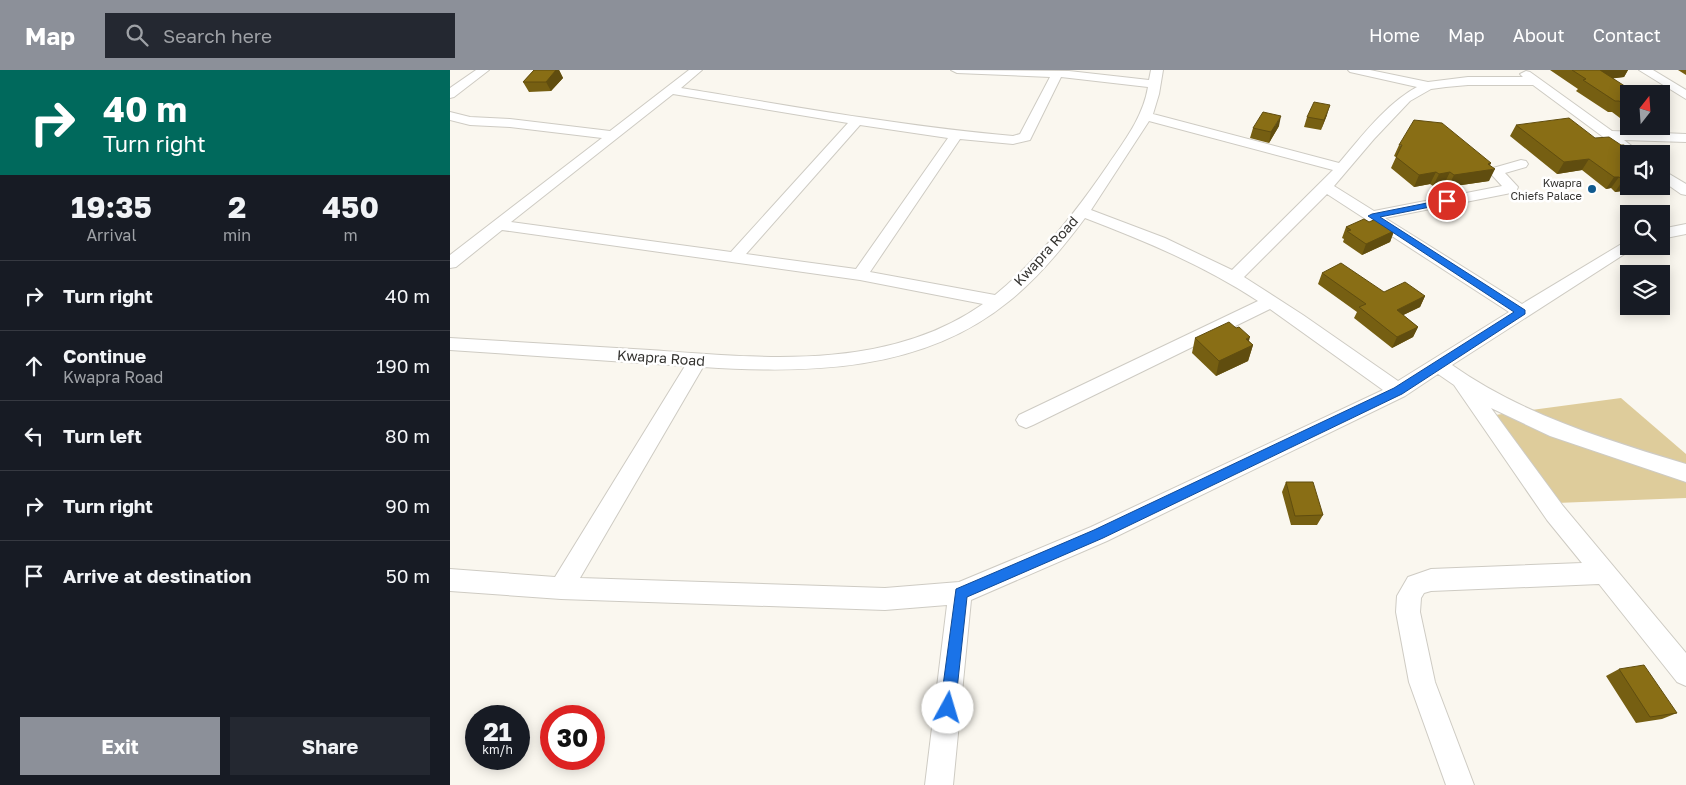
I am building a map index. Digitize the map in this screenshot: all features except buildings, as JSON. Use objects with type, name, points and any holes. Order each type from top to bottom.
[{"type":"street","points":[[450,94],[483,70]]},
{"type":"street","points":[[450,262],[696,70]]},
{"type":"street","points":[[957,70],[1156,77],[1146,116],[1130,142],[1080,212]]},
{"type":"street","points":[[1354,70],[1428,86]]},
{"type":"street","points":[[1399,70],[1409,81]]},
{"type":"street","points":[[1520,70],[1623,145]]},
{"type":"street","points":[[1645,70],[1686,95]]},
{"type":"street","points":[[671,90],[857,121],[956,135],[1013,140],[1025,136],[1057,74]]},
{"type":"street","points":[[1234,278],[1326,188],[1369,136],[1406,98],[1428,86],[1468,80],[1535,81]]},
{"type":"street","points":[[450,116],[470,121],[510,123],[613,135]]},
{"type":"street","points":[[1146,116],[1342,168]]},
{"type":"street","points":[[736,256],[857,121]]},
{"type":"street","points":[[860,274],[956,135]]},
{"type":"street","points":[[1609,135],[1686,138]]},
{"type":"street","points":[[1372,216],[1511,189],[1498,174],[1498,171],[1521,164]]},
{"type":"street","points":[[1670,179],[1686,191]]},
{"type":"street","points":[[1326,188],[1522,312]]},
{"type":"street","name":"Kwapra Road","points":[[450,344],[768,365],[851,361],[932,338],[964,323],[998,302],[1045,255],[1080,212],[1158,241],[1234,278],[1398,391]]},
{"type":"street","points":[[498,224],[860,274],[998,302]]},
{"type":"street","points":[[1670,232],[1686,229]]},
{"type":"street","points":[[450,580],[562,588],[885,599],[960,593],[1099,534],[1398,391],[1620,252]]},
{"type":"street","points":[[1026,420],[1269,302]]},
{"type":"street","points":[[562,588],[698,360]]},
{"type":"street","points":[[1438,365],[1463,385],[1494,402],[1564,434],[1686,473]]},
{"type":"street","points":[[1463,385],[1555,513],[1686,673]]},
{"type":"street","points":[[1460,785],[1422,682],[1408,612],[1409,596],[1416,586],[1431,580],[1606,573]]},
{"type":"street","points":[[940,785],[960,593]]},
{"type":"shaded area","points":[[1621,398],[1686,454],[1686,498],[1556,503],[1495,415]]},
{"type":"place","name":"Kwapra Chiefs Palace","points":[[1592,189]]},
{"type":"route","points":[[948,708],[960,593],[1099,534],[1398,391],[1522,312],[1372,216],[1447,201]]}]
